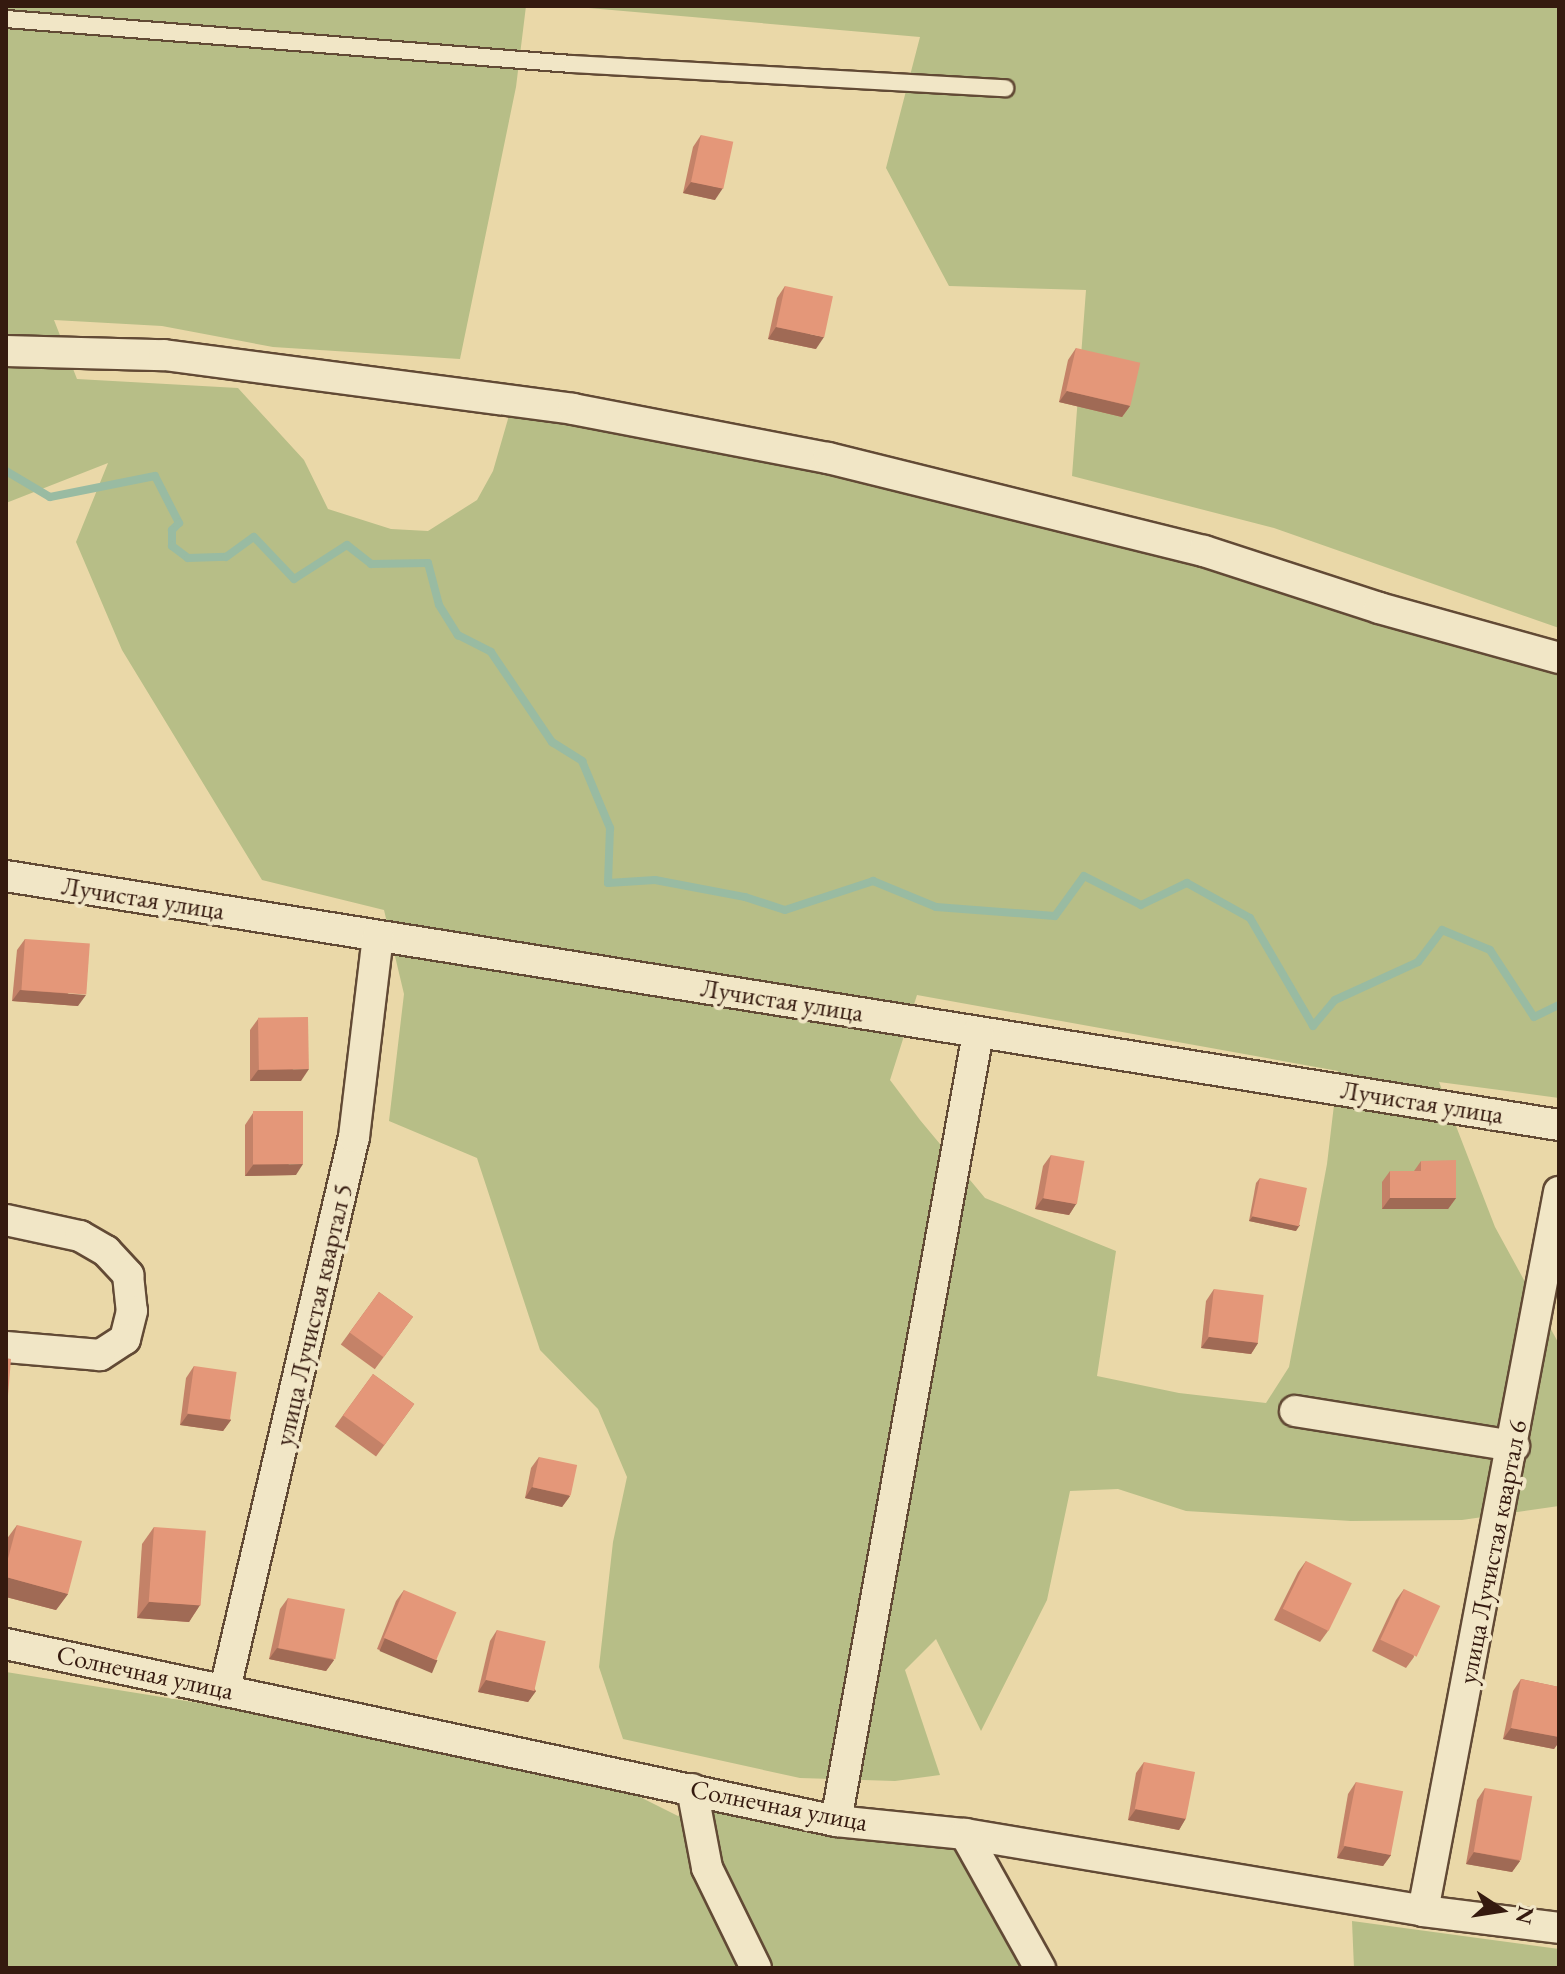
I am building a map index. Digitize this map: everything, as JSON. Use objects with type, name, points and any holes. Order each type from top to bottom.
[{"type":"street","points":[[6,351],[164,355],[573,409],[828,458],[1204,551],[1379,608],[1559,658]]},
{"type":"street","name":"Лучистая улица","points":[[6,876],[1559,1125]]},
{"type":"street","name":"улица Лучистая квартал 5","points":[[225,1689],[294,1411],[354,1137],[378,936]]},
{"type":"street","points":[[836,1821],[978,1033]]},
{"type":"street","name":"улица Лучистая квартал 6","points":[[1423,1911],[1514,1446],[1559,1192]]},
{"type":"street","points":[[6,1220],[80,1236],[106,1251],[128,1275],[132,1311],[125,1339],[100,1355],[6,1347]]},
{"type":"street","points":[[1295,1411],[1514,1446]]},
{"type":"street","name":"Солнечная улица","points":[[6,1644],[836,1821],[965,1834],[1423,1911],[1559,1928]]},
{"type":"street","points":[[692,1789],[707,1868],[756,1968]]},
{"type":"street","points":[[965,1834],[1040,1968]]},
{"type":"lane","points":[[6,19],[571,64],[1005,88]]},
{"type":"green space","points":[[6,6],[526,6],[516,87],[460,359],[273,347],[162,326],[54,320],[77,379],[238,388],[304,460],[328,509],[391,529],[428,531],[477,500],[493,471],[510,412],[804,466],[1201,562],[1559,671],[1559,1098],[1439,1082],[1495,1227],[1559,1344],[1559,1506],[1462,1520],[1351,1521],[1186,1511],[1118,1489],[1070,1491],[1047,1600],[981,1731],[936,1639],[905,1670],[940,1775],[895,1781],[800,1778],[623,1739],[599,1667],[613,1542],[627,1477],[598,1409],[540,1350],[477,1158],[389,1121],[404,994],[384,910],[262,880],[122,650],[76,542],[108,463],[6,503]],"holes":[[[917,995],[1338,1071],[1327,1164],[1289,1367],[1266,1403],[1179,1393],[1097,1376],[1116,1251],[985,1198],[890,1080]]]},
{"type":"green space","points":[[566,6],[1559,6],[1559,628],[1274,528],[1072,476],[1086,290],[949,286],[886,168],[920,37]]},
{"type":"green space","points":[[6,1672],[199,1703],[624,1789],[678,1816],[706,1800],[961,1847],[1026,1968],[6,1968]]},
{"type":"green space","points":[[1352,1921],[1559,1949],[1559,1968],[1354,1968]]},
{"type":"building","points":[[701,135],[733,142],[723,189],[691,182]]},
{"type":"building","points":[[785,286],[833,296],[824,337],[776,327]]},
{"type":"building","points":[[1076,348],[1140,363],[1130,406],[1066,391]]},
{"type":"building","points":[[25,939],[90,944],[86,994],[21,990]]},
{"type":"building","points":[[308,1017],[309,1069],[259,1070],[258,1018]]},
{"type":"building","points":[[253,1111],[303,1111],[303,1164],[253,1164]]},
{"type":"building","points":[[1051,1155],[1084,1161],[1077,1204],[1043,1198]]},
{"type":"building","points":[[1456,1160],[1456,1198],[1390,1198],[1390,1171],[1421,1171],[1421,1161]]},
{"type":"building","points":[[1260,1178],[1307,1188],[1299,1226],[1252,1216]]},
{"type":"building","points":[[1214,1289],[1264,1295],[1258,1343],[1208,1337]]},
{"type":"building","points":[[379,1292],[413,1317],[384,1357],[350,1332]]},
{"type":"building","points":[[6,1358],[11,1359],[6,1420]]},
{"type":"building","points":[[194,1366],[237,1372],[230,1420],[187,1414]]},
{"type":"building","points":[[373,1374],[414,1404],[384,1445],[343,1415]]},
{"type":"building","points":[[539,1457],[577,1465],[571,1495],[533,1487]]},
{"type":"building","points":[[17,1525],[82,1541],[68,1594],[6,1577]]},
{"type":"building","points":[[154,1527],[206,1531],[201,1605],[149,1602]]},
{"type":"building","points":[[1306,1561],[1352,1583],[1329,1631],[1283,1609]]},
{"type":"building","points":[[1404,1589],[1440,1606],[1417,1657],[1380,1640]]},
{"type":"building","points":[[404,1590],[456,1612],[436,1660],[384,1638]]},
{"type":"building","points":[[288,1598],[345,1609],[335,1659],[278,1648]]},
{"type":"building","points":[[497,1630],[546,1641],[534,1691],[486,1680]]},
{"type":"building","points":[[1521,1679],[1559,1687],[1559,1737],[1511,1728]]},
{"type":"building","points":[[1144,1762],[1195,1772],[1186,1819],[1135,1809]]},
{"type":"building","points":[[1356,1782],[1403,1791],[1391,1855],[1344,1846]]},
{"type":"building","points":[[1485,1788],[1532,1796],[1521,1860],[1474,1852]]},
{"type":"waterway","points":[[6,471],[50,497],[155,476],[179,523],[172,530],[172,546],[188,558],[226,557],[254,537],[294,579],[347,545],[371,564],[428,563],[439,605],[458,635],[491,652],[552,742],[582,761],[610,828],[608,883],[655,880],[745,897],[785,910],[873,881],[936,907],[1055,916],[1084,876],[1141,905],[1187,883],[1250,918],[1313,1026],[1335,1000],[1418,962],[1442,930],[1490,950],[1534,1017],[1559,1005]]}]
